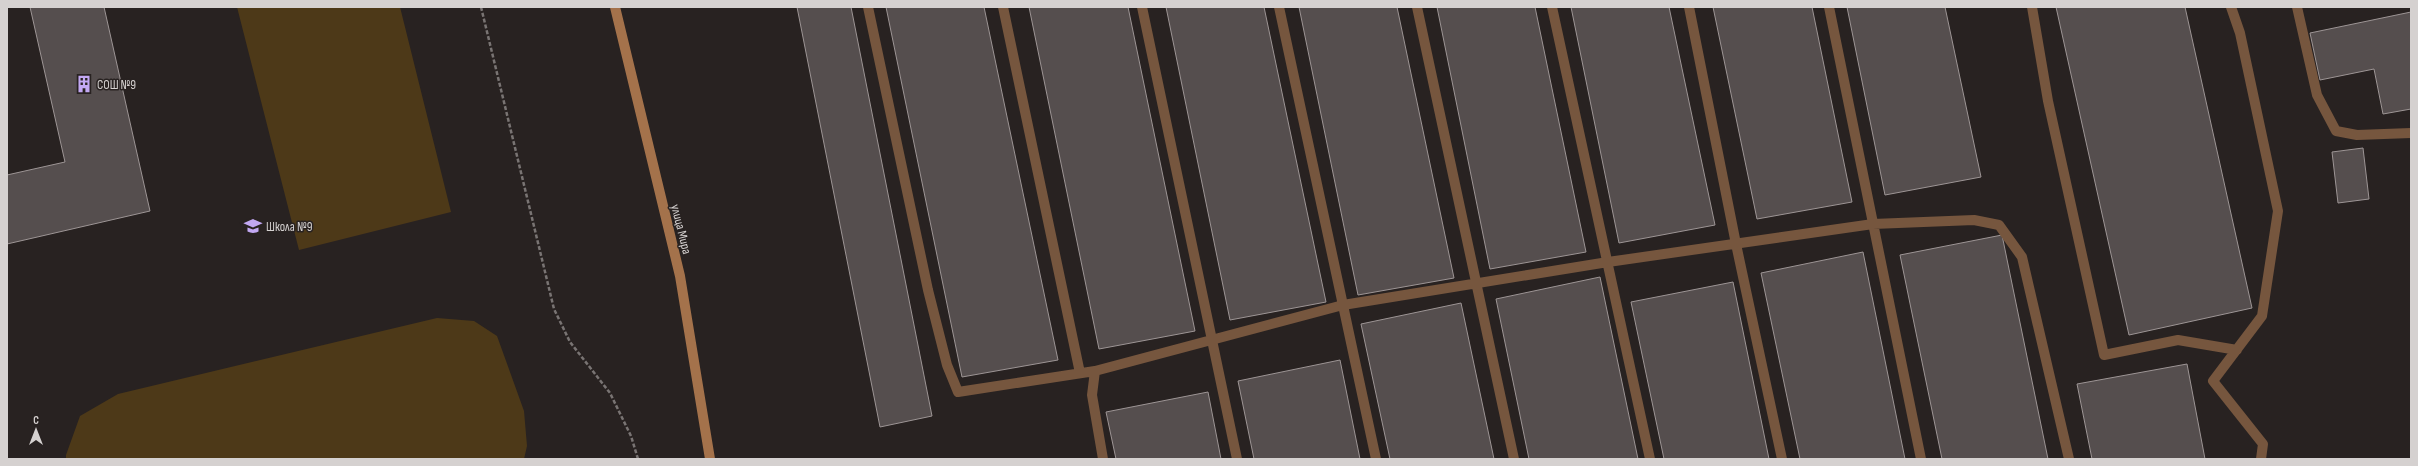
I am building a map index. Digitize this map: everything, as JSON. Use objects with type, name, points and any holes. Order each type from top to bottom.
[{"type":"main road","name":"улица Мира","points":[[615,7],[680,276],[710,459]]},
{"type":"lane","points":[[868,7],[928,290],[947,365],[958,392],[1095,371],[1343,305],[1608,262],[1873,224],[1974,220],[1999,225],[2022,257],[2069,459]]},
{"type":"lane","points":[[1003,7],[1080,373]]},
{"type":"lane","points":[[1142,7],[1237,459]]},
{"type":"lane","points":[[1279,7],[1376,459]]},
{"type":"lane","points":[[1417,7],[1478,283],[1514,459]]},
{"type":"lane","points":[[1552,7],[1650,459]]},
{"type":"lane","points":[[1689,7],[1736,244],[1782,459]]},
{"type":"lane","points":[[1828,7],[1921,459]]},
{"type":"lane","points":[[2032,7],[2048,101],[2104,355],[2178,340],[2237,350]]},
{"type":"lane","points":[[2231,7],[2240,33],[2278,211],[2262,316],[2213,381],[2263,444],[2261,459]]},
{"type":"lane","points":[[2297,7],[2317,94],[2336,131],[2357,135],[2411,132]]},
{"type":"lane","points":[[1095,371],[1092,395],[1103,459]]},
{"type":"path","points":[[481,7],[554,309],[570,342],[610,393],[631,436],[638,459]]},
{"type":"shaded area","points":[[237,7],[400,7],[451,212],[299,250]]},
{"type":"shaded area","points":[[437,318],[474,321],[497,336],[524,411],[527,446],[524,459],[66,459],[66,455],[80,416],[118,394]]},
{"type":"building","name":"СОШ №9","points":[[30,7],[104,7],[150,211],[7,244],[7,175],[65,162]]},
{"type":"building","points":[[797,7],[851,7],[932,416],[880,427]]},
{"type":"building","points":[[886,7],[984,7],[1058,360],[962,377]]},
{"type":"building","points":[[1029,7],[1128,7],[1195,331],[1099,349]]},
{"type":"building","points":[[1166,7],[1264,7],[1326,302],[1230,320]]},
{"type":"building","points":[[1299,7],[1397,7],[1454,278],[1358,295]]},
{"type":"building","points":[[1437,7],[1535,7],[1586,252],[1490,269]]},
{"type":"building","points":[[1571,7],[1669,7],[1715,225],[1619,243]]},
{"type":"building","points":[[1713,7],[1812,7],[1852,202],[1757,219]]},
{"type":"building","points":[[1847,7],[1945,7],[1981,177],[1885,195]]},
{"type":"building","points":[[2056,7],[2185,7],[2252,308],[2129,335]]},
{"type":"building","points":[[2411,12],[2411,109],[2383,114],[2374,69],[2320,80],[2310,33]]},
{"type":"building","points":[[2363,148],[2369,199],[2338,203],[2332,152]]},
{"type":"building","points":[[2002,235],[2048,459],[1942,459],[1900,255]]},
{"type":"building","points":[[1863,252],[1905,459],[1800,459],[1761,273]]},
{"type":"building","points":[[1600,277],[1638,459],[1529,459],[1496,299]]},
{"type":"building","points":[[1733,282],[1769,459],[1664,459],[1631,302]]},
{"type":"building","points":[[1461,303],[1494,459],[1390,459],[1361,324]]},
{"type":"building","points":[[1340,360],[1360,459],[1254,459],[1238,381]]},
{"type":"building","points":[[2187,364],[2205,459],[2092,459],[2077,384]]},
{"type":"building","points":[[1208,392],[1221,459],[1116,459],[1106,412]]},
{"type":"place","name":"СОШ №9","points":[[84,84]]},
{"type":"place","name":"Школа №9","points":[[253,226]]}]
